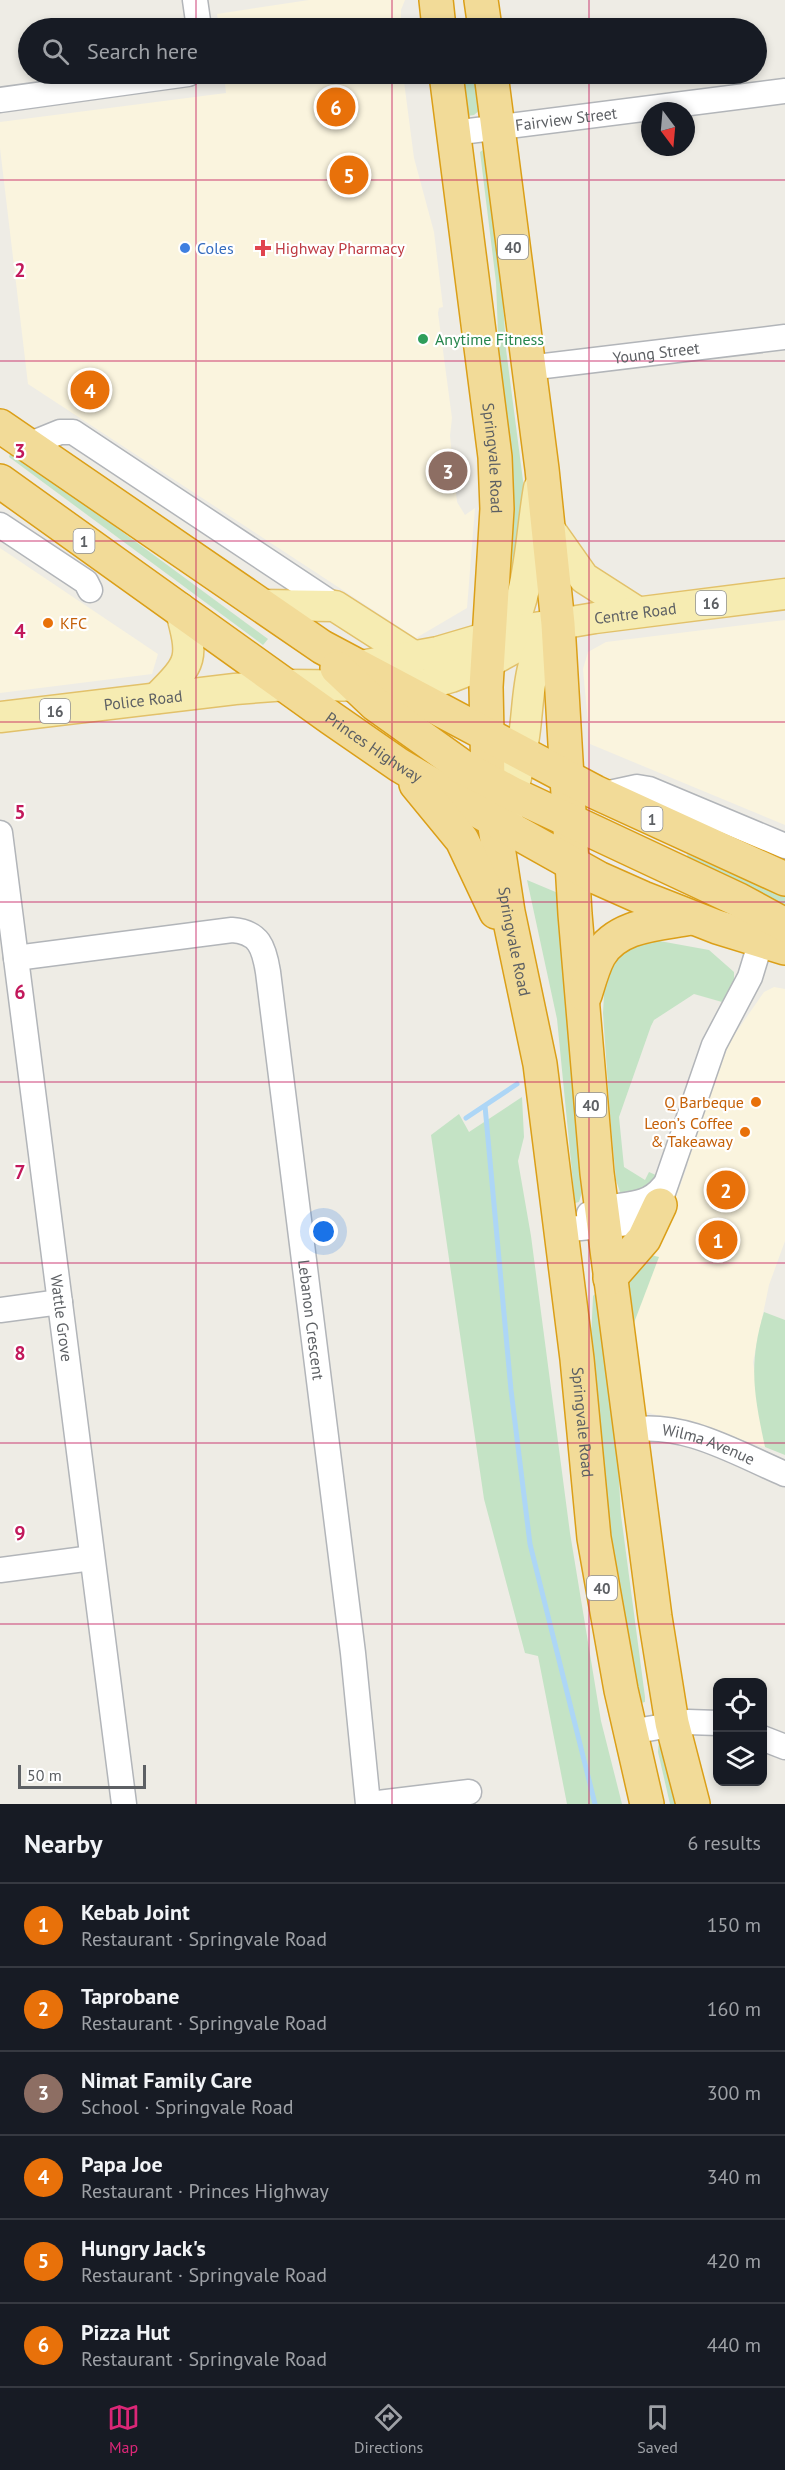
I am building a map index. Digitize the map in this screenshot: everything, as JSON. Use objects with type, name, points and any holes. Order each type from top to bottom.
[{"type":"highway","points":[[436,0],[439,18]]},
{"type":"highway","points":[[481,0],[484,18]]},
{"type":"highway","name":"Springvale Road","points":[[447,84],[495,457],[497,509],[495,644],[486,736],[488,781],[499,833],[517,958],[540,1064],[561,1230],[594,1538],[630,1732],[647,1804]]},
{"type":"highway","name":"40","points":[[492,84],[542,469],[558,624],[582,1002],[610,1278],[629,1430],[672,1723],[693,1804]]},
{"type":"highway","name":"Princes Highway","points":[[0,426],[261,605],[488,781],[739,900],[777,938]]},
{"type":"highway","name":"Princes Highway","points":[[0,481],[399,765],[499,833],[572,863],[643,898],[691,918],[777,938]]},
{"type":"highway","name":"Princes Highway","points":[[343,667],[394,686],[600,795],[785,879]]},
{"type":"highway","points":[[399,765],[465,845],[517,958]]},
{"type":"highway","points":[[582,1002],[597,959],[613,939],[633,930],[691,918]]},
{"type":"highway","points":[[610,1278],[644,1239],[664,1192]]},
{"type":"main road","points":[[495,644],[523,598],[542,469]]},
{"type":"main road","points":[[548,527],[584,578],[637,612]]},
{"type":"main road","name":"Centre Road","points":[[343,667],[495,644],[558,624],[785,594]]},
{"type":"main road","points":[[261,605],[337,607],[413,656]]},
{"type":"main road","points":[[157,698],[180,675],[187,663],[189,644],[180,608]]},
{"type":"main road","points":[[488,781],[521,754],[535,657],[542,642],[558,624]]},
{"type":"main road","name":"Centre Road","points":[[394,686],[438,681],[495,644]]},
{"type":"main road","name":"Police Road","points":[[0,717],[287,685],[343,667]]},
{"type":"street","points":[[195,0],[197,18]]},
{"type":"street","points":[[0,100],[116,84]]},
{"type":"street","name":"Fairview Street","points":[[453,133],[785,91]]},
{"type":"street","name":"Young Street","points":[[528,368],[785,337]]},
{"type":"street","points":[[28,446],[63,431],[76,434],[337,607]]},
{"type":"street","points":[[0,525],[86,582],[90,590]]},
{"type":"street","points":[[600,795],[637,787],[649,789],[785,846]]},
{"type":"street","name":"Wattle Grove","points":[[0,833],[124,1804]]},
{"type":"street","name":"Lebanon Crescent","points":[[16,958],[232,930],[252,934],[262,946],[275,1025],[352,1641],[369,1804]]},
{"type":"street","points":[[561,1230],[603,1216],[642,1221],[655,1213],[714,1045],[750,977],[777,938]]},
{"type":"street","points":[[0,1310],[60,1302]]},
{"type":"street","name":"Wilma Avenue","points":[[629,1430],[660,1427],[703,1439],[785,1474]]},
{"type":"street","points":[[0,1570],[92,1558]]},
{"type":"street","points":[[630,1732],[672,1723],[713,1723]]},
{"type":"street","points":[[767,1740],[785,1747]]},
{"type":"street","points":[[369,1804],[469,1792]]},
{"type":"shaded area","points":[[309,0],[405,0],[401,18],[218,18],[217,14]]},
{"type":"shaded area","points":[[225,84],[404,84],[414,158],[434,232],[443,307],[439,308],[438,313],[452,418],[450,436],[457,502],[465,515],[475,508],[467,608],[416,638],[28,384],[0,148],[0,122],[226,93]]},
{"type":"shaded area","points":[[0,548],[158,654],[152,674],[0,693]]},
{"type":"shaded area","points":[[785,620],[785,825],[590,744],[583,669],[588,652],[606,642]]},
{"type":"shaded area","points":[[774,987],[785,989],[785,1241],[769,1285],[753,1362],[765,1447],[643,1411],[630,1334],[649,1271],[688,1164],[685,1163],[730,1041],[764,992]]},
{"type":"green space","points":[[461,84],[479,84],[481,109],[474,115],[467,116]]},
{"type":"green space","points":[[486,148],[501,268],[506,349],[525,496],[508,595],[496,282],[480,152]]},
{"type":"green space","points":[[11,450],[268,639],[263,645],[9,457]]},
{"type":"green space","points":[[687,854],[785,897],[785,913],[688,862]]},
{"type":"green space","points":[[527,880],[558,893],[583,1189],[579,1202],[575,1203],[557,1019]]},
{"type":"green space","points":[[654,940],[709,950],[734,972],[734,982],[722,1002],[694,994],[654,1020],[619,1117],[624,1167],[645,1180],[649,1172],[658,1176],[653,1190],[627,1195],[620,1192],[616,1180],[603,1013],[605,977],[617,947]]},
{"type":"green space","points":[[522,1097],[524,1137],[518,1161],[531,1236],[570,1533],[601,1721],[622,1804],[567,1804],[538,1656],[525,1653],[484,1499],[431,1135],[459,1114],[469,1132]]},
{"type":"green space","points":[[646,1254],[659,1257],[629,1336],[624,1280]]},
{"type":"green space","points":[[599,1294],[615,1413],[621,1515],[645,1697],[645,1702],[641,1703],[617,1592],[590,1360],[593,1296]]},
{"type":"green space","points":[[764,1312],[785,1320],[785,1455],[765,1447],[758,1411],[754,1364]]},
{"type":"green space","points":[[659,1739],[682,1804],[670,1804],[658,1752]]},
{"type":"waterway","points":[[466,1118],[517,1084]]},
{"type":"waterway","points":[[485,1106],[511,1390],[530,1544],[595,1804]]},
{"type":"place","name":"Pizza Hut","points":[[336,107]]},
{"type":"place","name":"Hungry Jack's","points":[[349,175]]},
{"type":"place","name":"Coles","points":[[185,248]]},
{"type":"place","name":"Highway Pharmacy","points":[[263,248]]},
{"type":"place","name":"Anytime Fitness","points":[[423,339]]},
{"type":"place","name":"Papa Joe","points":[[90,390]]},
{"type":"place","name":"Nimat Family Care","points":[[448,471]]},
{"type":"place","name":"KFC","points":[[48,623]]},
{"type":"place","name":"Q Barbeque","points":[[756,1102]]},
{"type":"place","name":"Leon’s Coffee & Takeaway","points":[[745,1132]]},
{"type":"place","name":"Taprobane","points":[[726,1190]]},
{"type":"place","name":"Kebab Joint","points":[[718,1240]]}]
